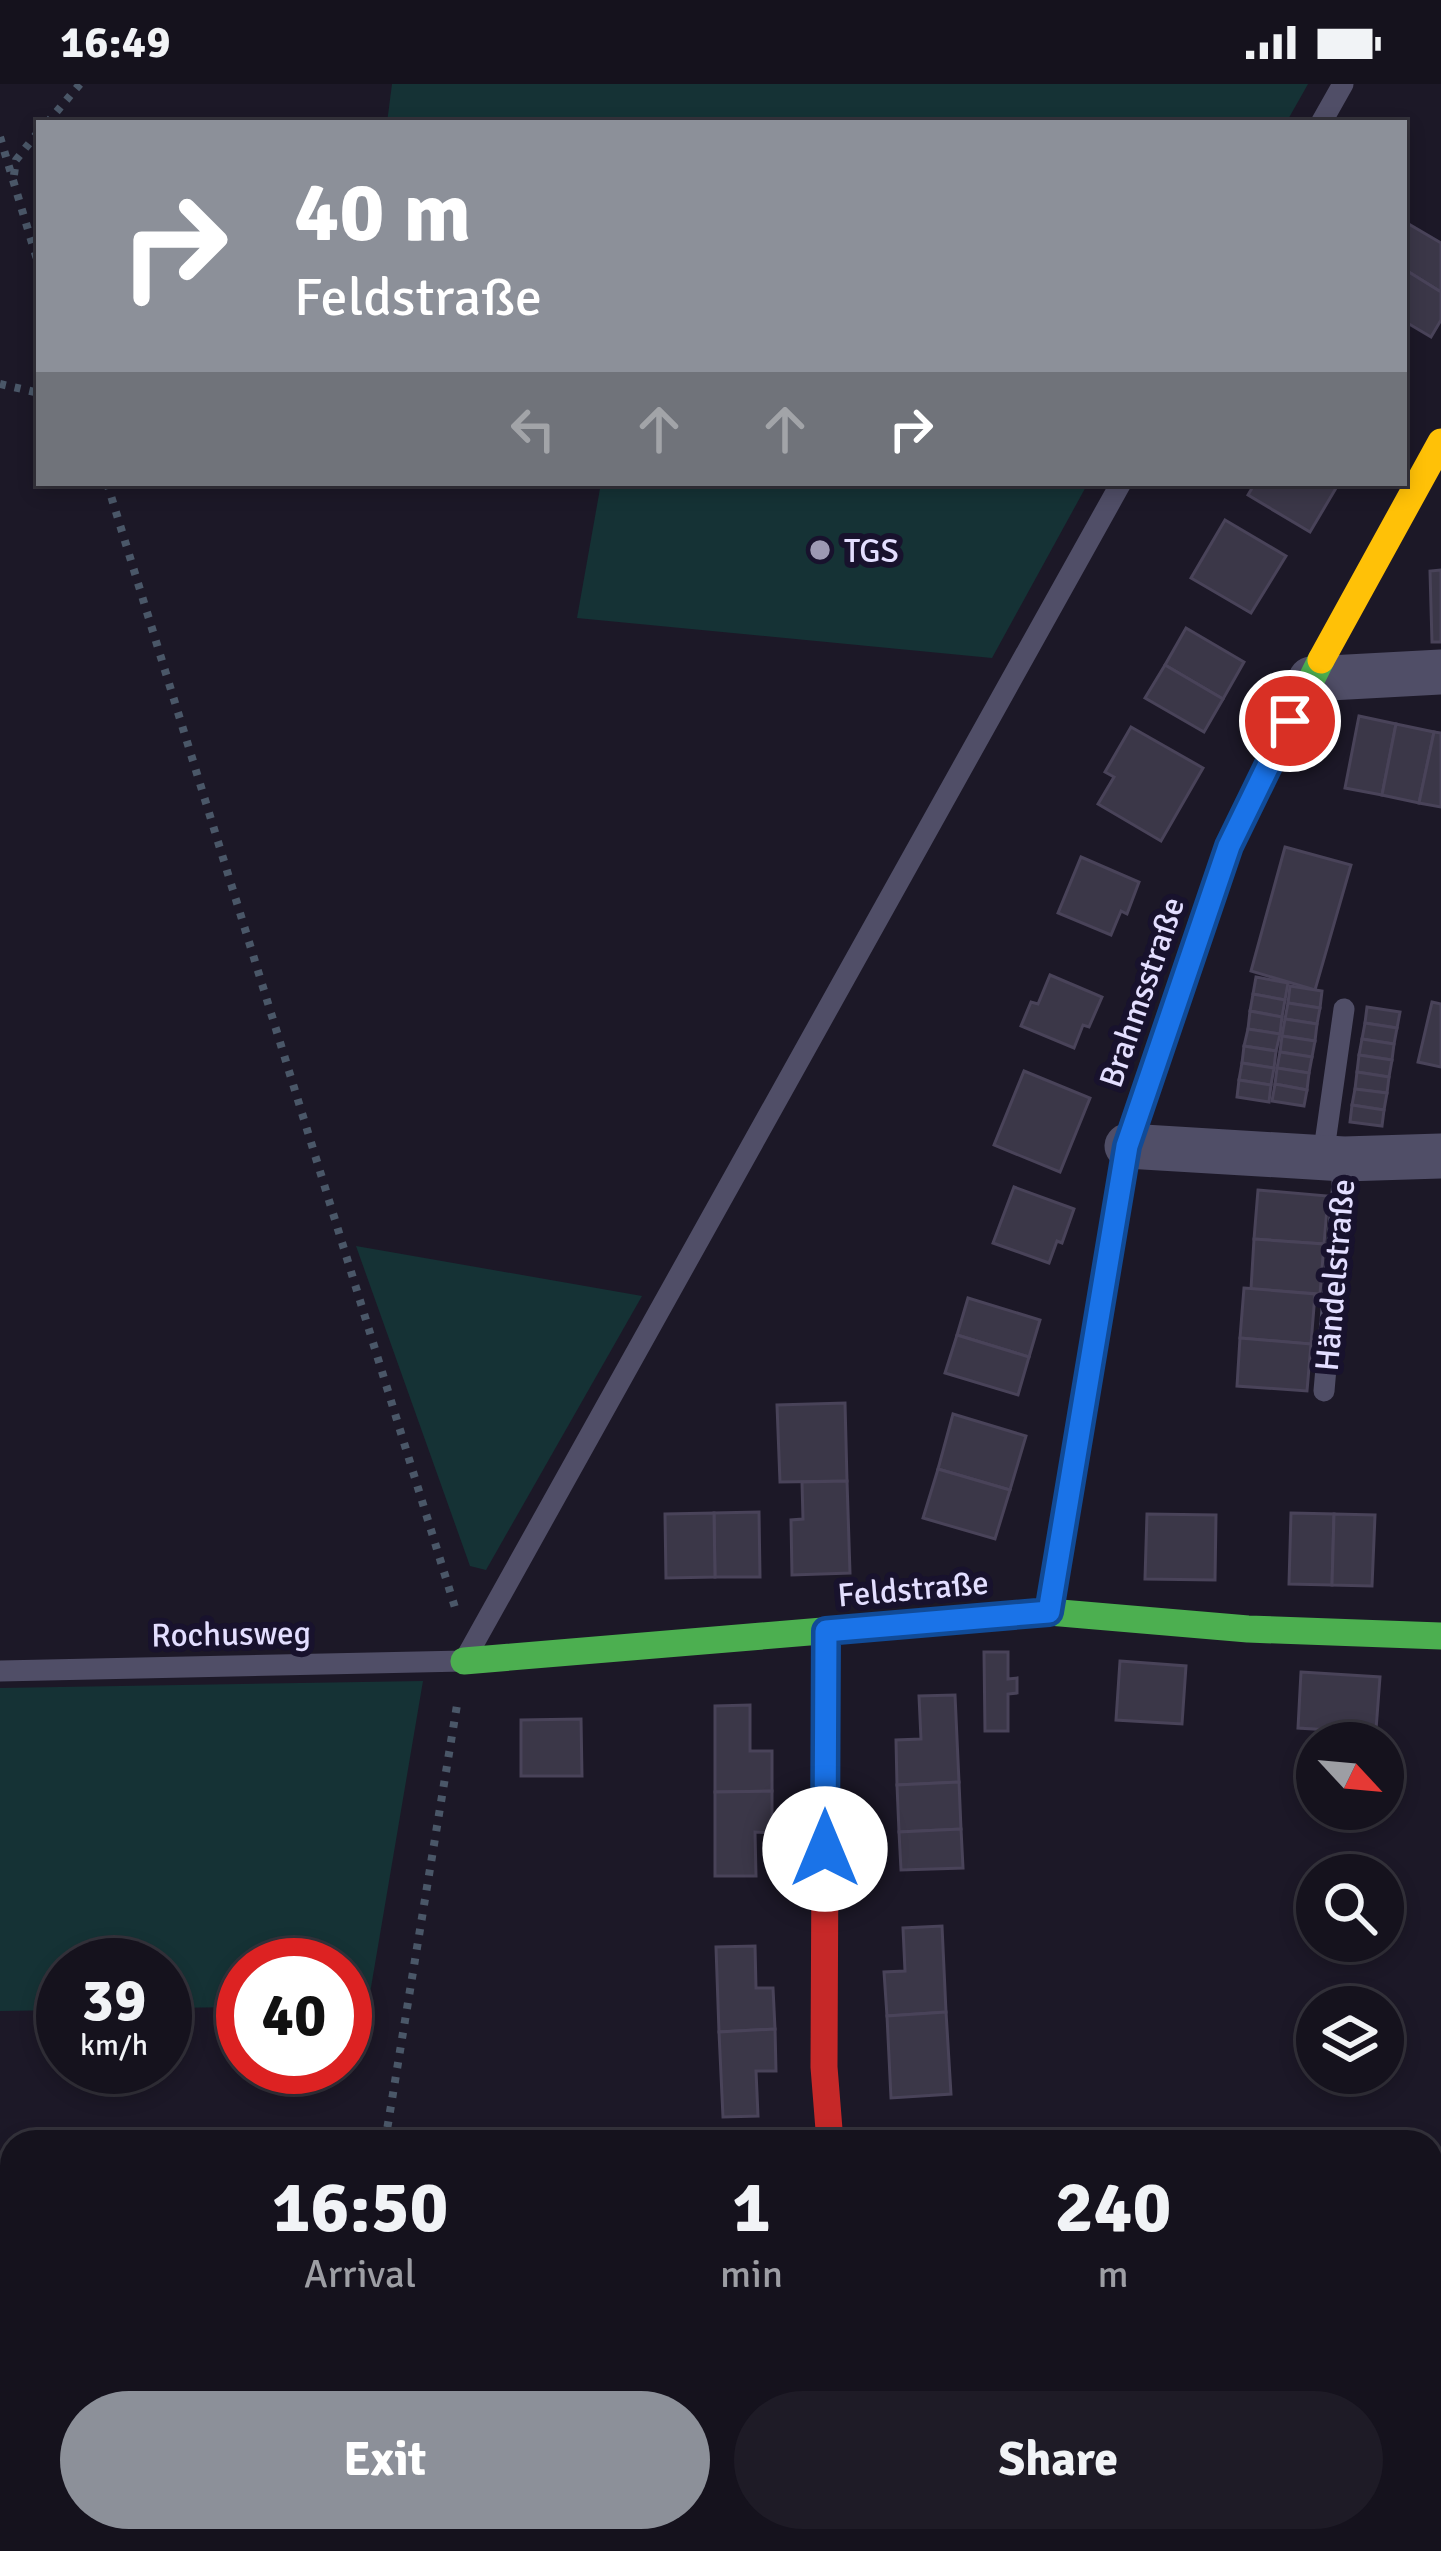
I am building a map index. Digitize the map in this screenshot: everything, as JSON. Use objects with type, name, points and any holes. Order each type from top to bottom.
[{"type":"street","name":"Brahmsstraße","points":[[1049,1612],[1127,1146],[1229,846],[1311,679],[1441,442]]},
{"type":"street","points":[[1311,679],[1441,672]]},
{"type":"street","name":"Händelstraße","points":[[1127,1146],[1334,1158],[1441,1156]]},
{"type":"street","name":"Feldstraße","points":[[464,1661],[1049,1612],[1248,1629],[1441,1636]]},
{"type":"street","points":[[826,1631],[824,2067],[829,2130]]},
{"type":"lane","points":[[1323,120],[1343,84]]},
{"type":"lane","points":[[464,1661],[1118,486]]},
{"type":"lane","points":[[1334,1158],[1344,1009]]},
{"type":"lane","name":"Händelstraße","points":[[1324,1391],[1334,1158]]},
{"type":"lane","name":"Rochusweg","points":[[0,1671],[464,1661]]},
{"type":"path","points":[[50,120],[80,84]]},
{"type":"path","points":[[13,178],[16,160],[36,135]]},
{"type":"path","points":[[0,137],[36,256]]},
{"type":"path","points":[[0,384],[36,392]]},
{"type":"path","points":[[107,486],[456,1609],[464,1661],[387,2130]]},
{"type":"green space","points":[[392,84],[1308,84],[1288,120],[387,120]]},
{"type":"green space","name":"TGS","points":[[600,486],[1086,486],[992,658],[577,618]]},
{"type":"green space","points":[[356,1246],[642,1296],[486,1570],[470,1566]]},
{"type":"green space","points":[[423,1681],[372,1981],[372,1938],[216,1938],[216,2007],[192,2008],[192,1938],[36,1938],[36,2010],[0,2011],[0,1688]]},
{"type":"building","points":[[1407,223],[1441,243],[1441,292],[1407,271]]},
{"type":"building","points":[[1407,271],[1441,292],[1441,320],[1431,337],[1407,323]]},
{"type":"building","points":[[1253,486],[1337,486],[1310,532],[1248,495]]},
{"type":"building","points":[[1225,520],[1286,556],[1251,613],[1191,578]]},
{"type":"building","points":[[1441,570],[1441,642],[1432,642],[1430,571]]},
{"type":"building","points":[[1186,628],[1244,662],[1223,699],[1165,665]]},
{"type":"building","points":[[1165,665],[1223,699],[1204,732],[1145,698]]},
{"type":"building","points":[[1359,716],[1396,724],[1382,795],[1345,788]]},
{"type":"building","points":[[1396,724],[1434,732],[1419,803],[1382,795]]},
{"type":"building","points":[[1131,727],[1203,768],[1161,841],[1098,804],[1114,777],[1105,772]]},
{"type":"building","points":[[1434,732],[1441,733],[1441,807],[1419,803]]},
{"type":"building","points":[[1285,847],[1351,865],[1315,990],[1251,971]]},
{"type":"building","points":[[1081,857],[1139,882],[1127,914],[1121,911],[1111,935],[1058,913]]},
{"type":"building","points":[[1050,975],[1102,997],[1074,1048],[1021,1026],[1031,1002],[1038,1004]]},
{"type":"building","points":[[1256,977],[1288,983],[1285,1000],[1253,994]]},
{"type":"building","points":[[1290,986],[1322,991],[1320,1008],[1288,1003]]},
{"type":"building","points":[[1253,994],[1285,1000],[1282,1017],[1250,1011]]},
{"type":"building","points":[[1432,1002],[1441,1004],[1441,1067],[1418,1062]]},
{"type":"building","points":[[1288,1003],[1320,1008],[1317,1024],[1285,1019]]},
{"type":"building","points":[[1367,1007],[1400,1012],[1397,1028],[1365,1023]]},
{"type":"building","points":[[1250,1011],[1282,1017],[1280,1034],[1248,1029]]},
{"type":"building","points":[[1285,1019],[1317,1024],[1315,1041],[1282,1036]]},
{"type":"building","points":[[1365,1023],[1397,1028],[1394,1044],[1362,1039]]},
{"type":"building","points":[[1248,1029],[1280,1034],[1276,1051],[1244,1046]]},
{"type":"building","points":[[1282,1036],[1315,1041],[1312,1057],[1280,1052]]},
{"type":"building","points":[[1362,1039],[1394,1044],[1392,1060],[1359,1055]]},
{"type":"building","points":[[1244,1046],[1276,1051],[1274,1068],[1242,1063]]},
{"type":"building","points":[[1280,1052],[1312,1057],[1309,1073],[1277,1068]]},
{"type":"building","points":[[1359,1055],[1392,1060],[1389,1077],[1357,1072]]},
{"type":"building","points":[[1242,1063],[1274,1068],[1271,1085],[1239,1080]]},
{"type":"building","points":[[1277,1068],[1309,1073],[1307,1090],[1275,1084]]},
{"type":"building","points":[[1024,1071],[1090,1098],[1060,1172],[994,1145]]},
{"type":"building","points":[[1357,1072],[1389,1077],[1387,1093],[1355,1089]]},
{"type":"building","points":[[1239,1080],[1271,1085],[1269,1102],[1237,1097]]},
{"type":"building","points":[[1275,1084],[1307,1090],[1304,1106],[1272,1101]]},
{"type":"building","points":[[1355,1089],[1387,1093],[1384,1110],[1352,1105]]},
{"type":"building","points":[[1352,1105],[1384,1110],[1382,1126],[1350,1122]]},
{"type":"building","points":[[1014,1187],[1074,1209],[1049,1263],[993,1243]]},
{"type":"building","points":[[1258,1190],[1328,1196],[1324,1244],[1254,1239]]},
{"type":"building","points":[[1254,1239],[1324,1244],[1320,1294],[1251,1289]]},
{"type":"building","points":[[1244,1288],[1315,1294],[1311,1344],[1240,1338]]},
{"type":"building","points":[[968,1298],[1040,1320],[1029,1357],[957,1335]]},
{"type":"building","points":[[957,1335],[1029,1357],[1018,1395],[945,1373]]},
{"type":"building","points":[[1240,1338],[1311,1344],[1307,1391],[1237,1386]]},
{"type":"building","points":[[845,1403],[847,1481],[780,1482],[777,1405]]},
{"type":"building","points":[[953,1414],[1026,1436],[1010,1490],[938,1469]]},
{"type":"building","points":[[938,1469],[1010,1490],[995,1539],[923,1518]]},
{"type":"building","points":[[847,1481],[850,1573],[792,1575],[791,1520],[803,1519],[802,1482]]},
{"type":"building","points":[[759,1512],[760,1577],[715,1577],[714,1513]]},
{"type":"building","points":[[714,1513],[715,1577],[666,1578],[665,1514]]},
{"type":"building","points":[[1291,1513],[1334,1514],[1332,1585],[1289,1584]]},
{"type":"building","points":[[1147,1514],[1216,1515],[1215,1580],[1145,1579]]},
{"type":"building","points":[[1334,1514],[1375,1515],[1372,1586],[1332,1585]]},
{"type":"building","points":[[984,1652],[1008,1652],[1008,1679],[1017,1678],[1017,1693],[1008,1694],[1008,1731],[985,1731]]},
{"type":"building","points":[[1120,1661],[1186,1666],[1182,1724],[1116,1720]]},
{"type":"building","points":[[1301,1672],[1380,1677],[1377,1722],[1298,1722]]},
{"type":"building","points":[[955,1695],[959,1782],[897,1785],[896,1740],[921,1739],[919,1696]]},
{"type":"building","points":[[750,1705],[750,1751],[772,1751],[772,1791],[715,1792],[715,1706]]},
{"type":"building","points":[[581,1719],[582,1776],[521,1776],[521,1720]]},
{"type":"building","points":[[959,1782],[961,1829],[899,1832],[897,1785]]},
{"type":"building","points":[[772,1791],[772,1833],[755,1832],[756,1876],[715,1876],[715,1792]]},
{"type":"building","points":[[961,1829],[963,1868],[901,1870],[899,1832]]},
{"type":"building","points":[[942,1926],[946,2012],[887,2016],[884,1972],[905,1971],[903,1928]]},
{"type":"building","points":[[755,1946],[756,1988],[773,1988],[775,2029],[719,2032],[716,1947]]},
{"type":"building","points":[[946,2012],[951,2094],[891,2098],[887,2016]]},
{"type":"building","points":[[775,2029],[776,2071],[756,2071],[758,2116],[723,2117],[719,2032]]},
{"type":"traffic: fast","points":[[1049,1612],[1127,1146],[1229,846],[1321,660]]},
{"type":"traffic: fast","points":[[464,1661],[1049,1612],[1248,1629],[1441,1636]]},
{"type":"traffic: slow","points":[[1321,660],[1441,442]]},
{"type":"traffic: jam","points":[[826,1631],[824,2067],[829,2130]]},
{"type":"place","name":"TGS","points":[[820,550]]},
{"type":"route","points":[[825,1849],[826,1631],[1049,1612],[1127,1146],[1229,846],[1290,721]]}]
